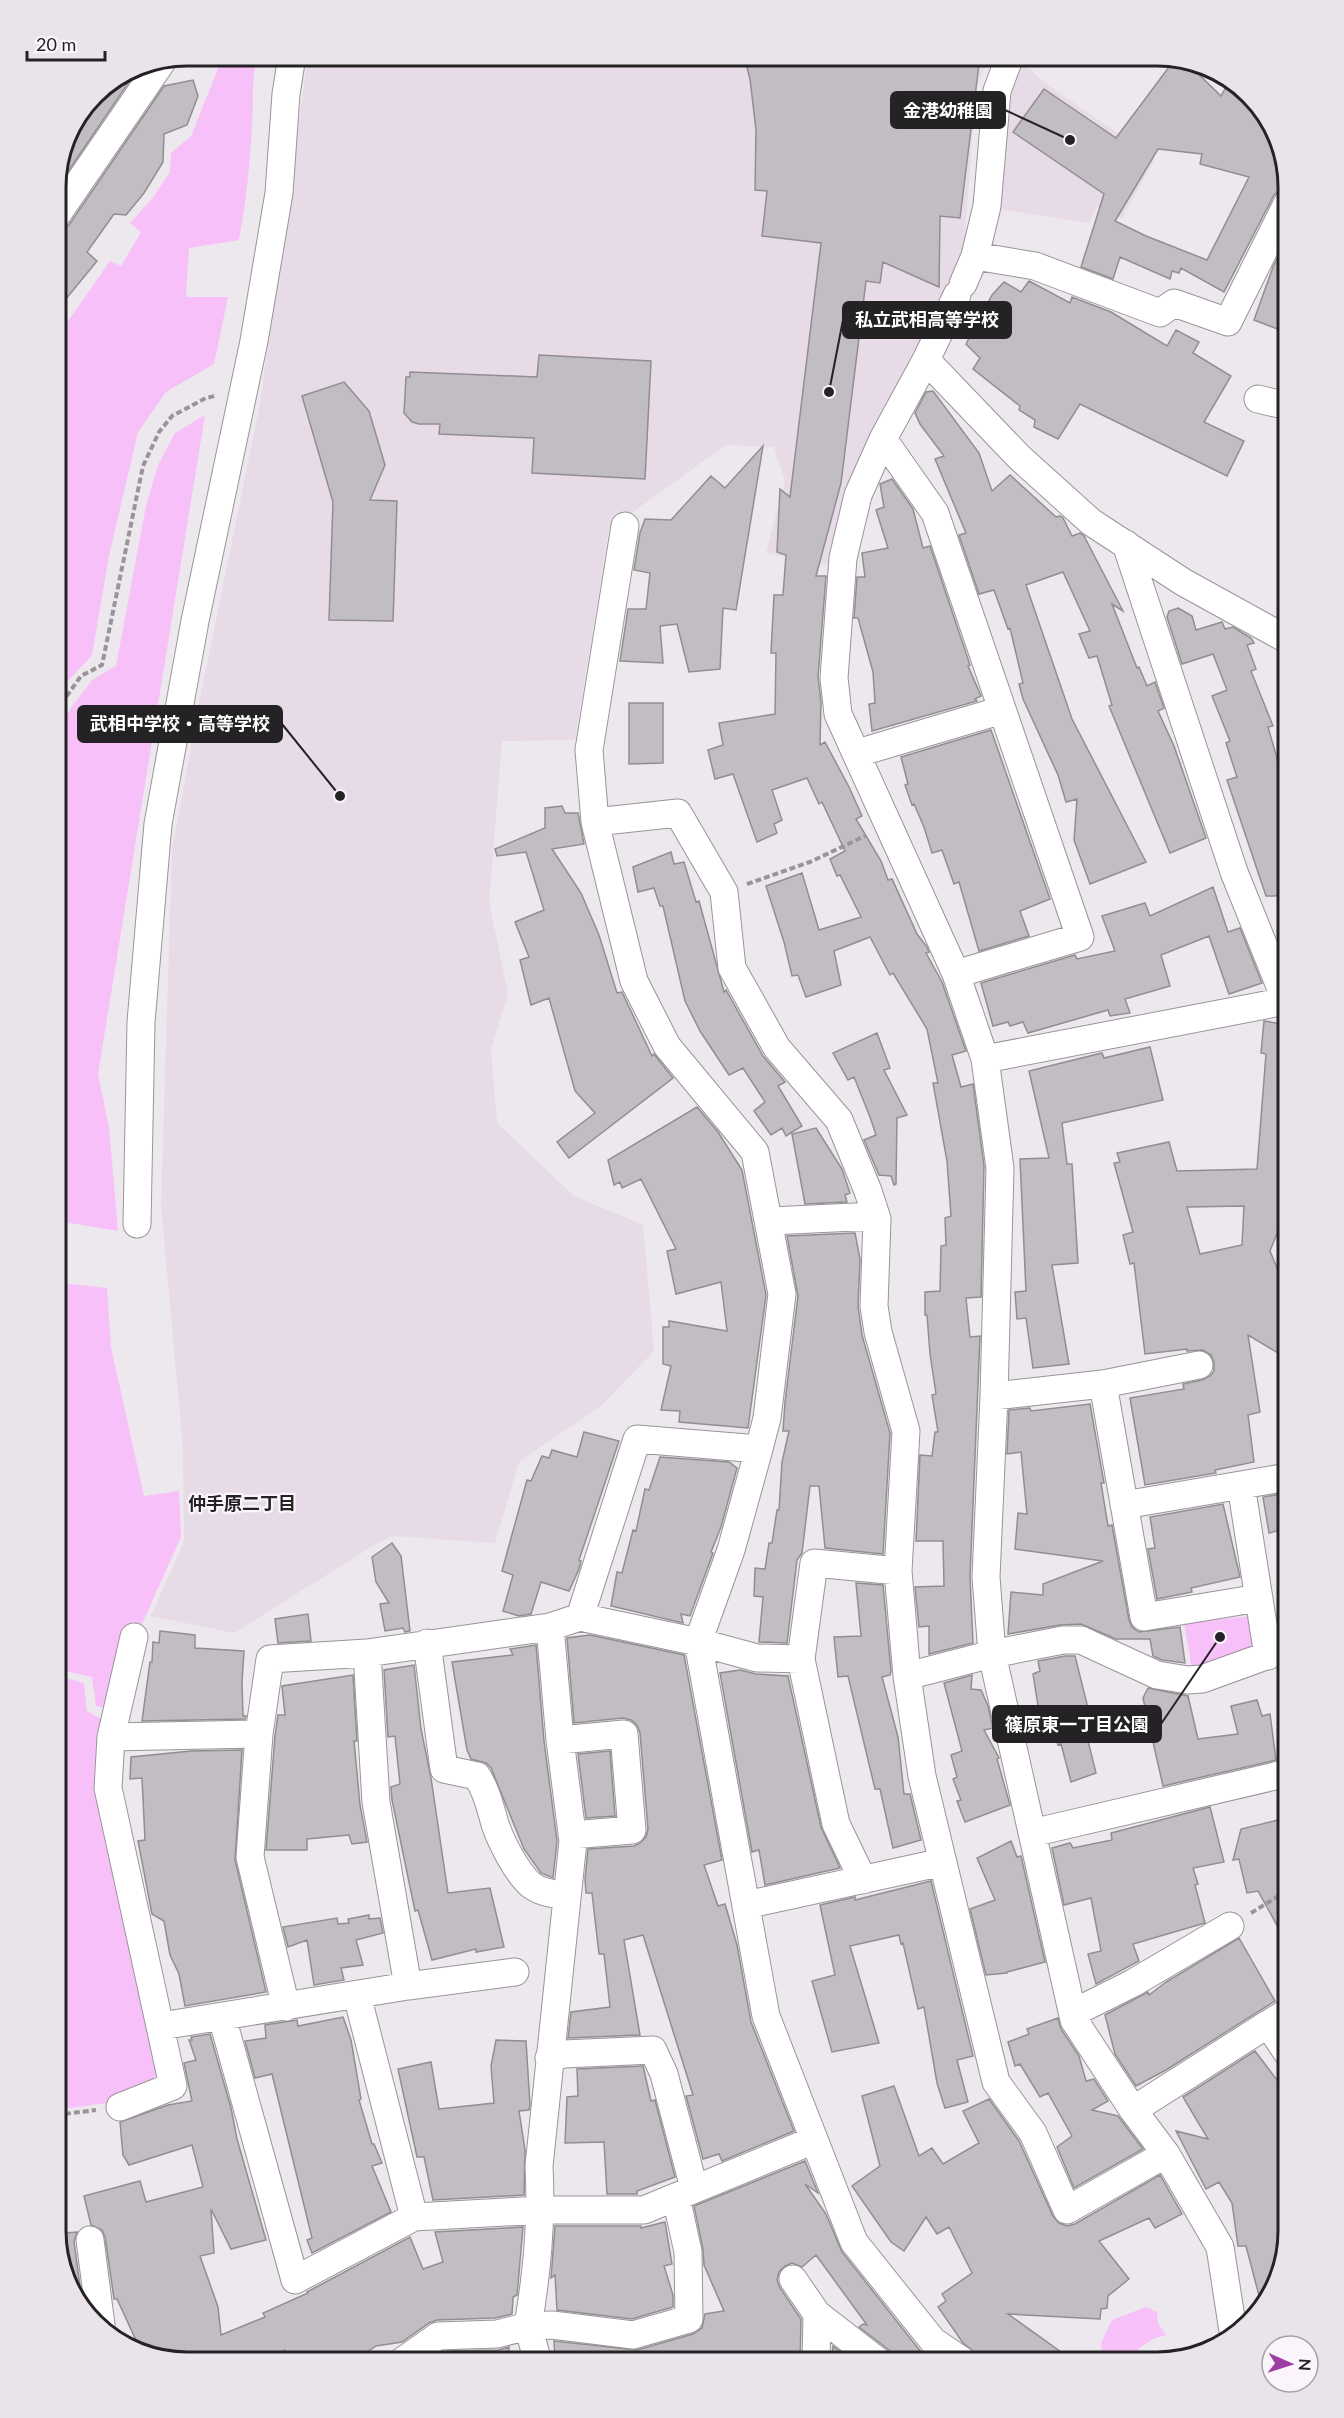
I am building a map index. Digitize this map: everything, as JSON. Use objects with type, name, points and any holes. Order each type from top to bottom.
[{"type":"street","points":[[137,1224],[141,1022],[158,824],[195,621],[243,392],[279,193],[286,94],[290,66]]},
{"type":"street","points":[[1006,66],[997,91],[987,206],[975,256],[926,360],[883,439],[858,495],[843,558],[834,678],[838,714],[858,753],[956,974],[985,1059],[1000,1168],[994,1396],[986,1576],[992,1654],[1074,2020],[1133,2110],[1166,2154],[1220,2247],[1232,2326]]},
{"type":"street","points":[[66,201],[156,70]]},
{"type":"street","points":[[975,256],[1035,266],[1160,313],[1174,303],[1228,322],[1278,222]]},
{"type":"street","points":[[926,360],[1019,457],[1091,522],[1183,582],[1278,634]]},
{"type":"street","points":[[1258,399],[1278,404]]},
{"type":"street","points":[[883,439],[935,513],[1080,937],[956,974]]},
{"type":"street","points":[[625,526],[589,750],[595,822],[634,981],[667,1046],[755,1152],[770,1221],[782,1294],[767,1418],[731,1550],[698,1642],[766,2016],[854,2242],[933,2341],[949,2352]]},
{"type":"street","points":[[1126,544],[1234,872],[1278,980]]},
{"type":"street","points":[[858,753],[1002,710]]},
{"type":"street","points":[[595,822],[678,813],[724,892],[732,968],[777,1048],[839,1120],[876,1216],[874,1306],[878,1332],[906,1431],[898,1571],[907,1676],[922,1776],[996,2082],[1033,2133],[1067,2210],[1166,2154]]},
{"type":"street","points":[[985,1059],[1278,1004]]},
{"type":"street","points":[[770,1221],[876,1216]]},
{"type":"street","points":[[994,1396],[1103,1384],[1199,1365]]},
{"type":"street","points":[[1103,1384],[1144,1617],[1259,1598]]},
{"type":"street","points":[[580,1617],[637,1439],[759,1449]]},
{"type":"street","points":[[1124,1505],[1278,1479]]},
{"type":"street","points":[[907,1676],[992,1654],[1063,1640],[1081,1640],[1157,1675],[1188,1680],[1202,1679],[1278,1652],[1259,1598],[1241,1485]]},
{"type":"street","points":[[862,1880],[836,1824],[801,1659],[814,1563],[898,1571]]},
{"type":"street","points":[[286,2007],[250,1857],[259,1734],[270,1659],[367,1653],[550,1627],[580,1617],[698,1642],[757,1658],[801,1659]]},
{"type":"street","points":[[535,2352],[528,2326],[538,2262],[542,2210],[539,2166],[572,1835],[560,1740],[550,1627]]},
{"type":"street","points":[[120,2107],[173,2086],[162,2026],[108,1788],[111,1737],[134,1637]]},
{"type":"street","points":[[427,1643],[444,1769],[477,1776],[486,1789],[496,1826],[510,1856],[531,1885],[546,1892],[567,1896]]},
{"type":"street","points":[[367,1653],[376,1802],[408,1986]]},
{"type":"street","points":[[111,1737],[259,1734]]},
{"type":"street","points":[[560,1740],[624,1734],[632,1830],[572,1835]]},
{"type":"street","points":[[1032,1833],[1278,1775]]},
{"type":"street","points":[[746,1905],[944,1862]]},
{"type":"street","points":[[1073,2013],[1133,1983],[1230,1926]]},
{"type":"street","points":[[162,2026],[408,1986],[515,1972]]},
{"type":"street","points":[[357,1995],[414,2217]]},
{"type":"street","points":[[222,2017],[295,2280],[414,2217],[542,2210],[644,2210],[814,2140]]},
{"type":"street","points":[[1133,2110],[1278,2018]]},
{"type":"street","points":[[414,2352],[438,2336],[497,2334],[528,2326],[552,2325],[633,2335],[689,2319],[685,2192],[664,2074],[653,2050],[564,2054],[549,2058]]},
{"type":"street","points":[[90,2240],[100,2316]]},
{"type":"street","points":[[793,2279],[817,2314],[866,2352]]},
{"type":"street","points":[[816,2352],[817,2314]]},
{"type":"path","points":[[66,697],[81,676],[102,665],[143,466],[159,432],[172,416],[206,398],[243,392]]},
{"type":"path","points":[[724,892],[810,862],[888,825]]},
{"type":"path","points":[[1230,1926],[1278,1896]]},
{"type":"path","points":[[66,2114],[120,2107]]},
{"type":"shaded area","points":[[219,66],[255,66],[249,169],[239,240],[189,248],[186,297],[228,297],[214,364],[166,392],[138,432],[109,556],[92,655],[66,683],[66,324],[110,261],[121,266],[141,232],[130,223],[152,199],[170,172],[171,153],[191,136]]},
{"type":"shaded area","points":[[307,66],[986,66],[976,86],[964,250],[846,489],[830,566],[766,553],[785,481],[774,447],[726,445],[609,529],[575,740],[502,741],[489,902],[508,994],[491,1049],[497,1123],[574,1196],[643,1225],[654,1351],[602,1405],[519,1462],[495,1543],[393,1536],[379,1542],[234,1633],[151,1616],[184,1542],[183,1448],[161,1206],[172,851],[199,703],[260,404]]},
{"type":"shaded area","points":[[1017,66],[1028,66],[1042,81],[1155,159],[1122,218],[1097,207],[1089,223],[999,209],[1009,92]]},
{"type":"shaded area","points":[[205,415],[98,1074],[109,1127],[118,1231],[66,1222],[66,717],[92,680],[116,666],[146,506],[158,465],[175,433]]},
{"type":"shaded area","points":[[66,1284],[107,1288],[111,1347],[144,1496],[179,1491],[181,1537],[142,1624],[131,1622],[108,1709],[96,1706],[92,1677],[66,1671]]},
{"type":"shaded area","points":[[1251,1616],[1256,1651],[1192,1669],[1184,1623]]},
{"type":"shaded area","points":[[66,1678],[84,1683],[87,1711],[105,1721],[99,1789],[118,1900],[150,2014],[159,2082],[121,2101],[66,2109]]},
{"type":"shaded area","points":[[1146,2307],[1157,2312],[1158,2323],[1166,2335],[1155,2338],[1139,2348],[1138,2352],[1102,2352],[1101,2343],[1112,2320]]},
{"type":"building","points":[[747,66],[979,66],[960,218],[940,216],[939,287],[883,262],[880,283],[866,281],[841,483],[816,576],[826,576],[818,677],[821,702],[820,745],[825,742],[849,787],[862,816],[856,819],[881,861],[888,880],[892,879],[942,982],[966,1051],[952,1055],[961,1087],[973,1084],[984,1166],[981,1297],[966,1298],[970,1337],[980,1336],[970,1576],[973,1643],[929,1654],[929,1626],[919,1627],[915,1587],[944,1586],[943,1541],[916,1541],[920,1455],[932,1456],[935,1432],[938,1432],[932,1395],[936,1394],[927,1315],[925,1315],[925,1292],[940,1291],[941,1246],[946,1245],[945,1218],[951,1216],[947,1161],[933,1083],[938,1083],[927,1029],[893,973],[890,975],[870,937],[834,951],[841,985],[806,997],[798,975],[792,976],[766,886],[802,873],[819,930],[861,917],[840,875],[837,876],[830,859],[845,851],[822,802],[819,804],[807,778],[772,790],[782,820],[774,824],[777,833],[757,842],[733,774],[715,779],[708,750],[723,745],[719,723],[775,714],[776,653],[771,653],[774,595],[783,595],[786,555],[777,552],[780,489],[790,497],[821,243],[762,236],[767,191],[755,190],[756,130]]},
{"type":"building","points":[[1169,67],[1197,73],[1221,96],[1226,88],[1243,101],[1262,127],[1272,148],[1277,171],[1278,192],[1274,195],[1224,292],[1181,268],[1179,273],[1172,271],[1170,279],[1120,257],[1113,279],[1081,267],[1104,194],[1013,132],[1044,89],[1116,138]],"holes":[[[1158,149],[1202,154],[1200,164],[1249,177],[1207,260],[1115,221]]]},
{"type":"building","points":[[130,80],[67,173],[75,141],[86,120],[101,101]]},
{"type":"building","points":[[193,80],[198,96],[187,125],[164,134],[163,162],[144,193],[126,215],[114,214],[87,252],[97,261],[66,299],[66,228],[164,86]]},
{"type":"building","points":[[1278,257],[1278,329],[1254,320]]},
{"type":"building","points":[[1029,281],[1070,303],[1072,297],[1111,312],[1167,346],[1176,330],[1199,342],[1193,353],[1231,376],[1204,422],[1244,441],[1227,476],[1080,404],[1058,439],[1034,427],[1035,420],[1019,410],[1020,406],[973,369],[980,358],[966,344],[992,295],[1004,282],[1021,292]]},
{"type":"building","points":[[539,355],[651,361],[645,479],[532,473],[534,438],[439,434],[440,424],[412,422],[404,413],[406,377],[410,377],[410,372],[537,377]]},
{"type":"building","points":[[344,382],[369,411],[385,465],[370,500],[397,501],[393,621],[329,620],[333,502],[302,396]]},
{"type":"building","points":[[933,391],[979,453],[992,491],[1010,475],[1056,517],[1063,518],[1072,536],[1080,533],[1084,536],[1123,611],[1112,604],[1137,668],[1139,667],[1147,686],[1155,682],[1164,708],[1158,711],[1174,746],[1206,838],[1170,853],[1109,706],[1112,705],[1097,656],[1089,658],[1079,634],[1090,631],[1063,572],[1026,585],[1072,719],[1146,862],[1090,884],[1074,840],[1077,799],[1066,802],[1058,775],[1023,699],[1019,684],[1023,683],[1010,628],[1008,629],[994,590],[979,594],[959,535],[966,533],[935,459],[944,456],[920,424],[915,413],[926,392]]},
{"type":"building","points":[[763,446],[736,610],[723,608],[720,669],[689,672],[677,624],[660,626],[663,663],[620,661],[628,609],[646,609],[650,573],[634,570],[640,533],[645,519],[671,520],[711,476],[725,488]]},
{"type":"building","points":[[892,479],[913,509],[923,548],[930,546],[970,665],[968,666],[981,696],[975,699],[977,701],[872,731],[869,704],[875,703],[873,672],[858,618],[854,618],[857,577],[865,577],[862,553],[888,548],[876,510],[884,507],[880,484]]},
{"type":"building","points":[[1178,608],[1192,616],[1196,630],[1222,622],[1225,629],[1233,627],[1251,638],[1254,643],[1247,645],[1256,669],[1251,671],[1273,726],[1268,727],[1278,762],[1278,895],[1275,896],[1266,896],[1227,780],[1237,777],[1226,743],[1230,741],[1212,696],[1227,690],[1213,654],[1182,664],[1167,617],[1169,611]]},
{"type":"building","points":[[629,703],[663,703],[663,763],[629,764]]},
{"type":"building","points":[[991,730],[1050,899],[1020,911],[1029,936],[979,951],[959,882],[954,884],[942,850],[932,853],[924,827],[914,804],[912,805],[905,785],[908,784],[901,757]]},
{"type":"building","points":[[562,806],[565,813],[578,813],[584,844],[552,849],[581,893],[599,935],[617,993],[622,992],[652,1056],[654,1054],[673,1078],[569,1158],[557,1142],[595,1113],[575,1091],[549,998],[531,1005],[520,960],[529,957],[515,922],[544,910],[526,852],[497,856],[495,849],[545,828],[545,808]]},
{"type":"building","points":[[671,852],[674,864],[684,862],[696,902],[699,901],[724,992],[726,990],[763,1056],[785,1082],[778,1086],[802,1126],[786,1136],[782,1128],[771,1135],[754,1111],[765,1102],[743,1068],[729,1075],[700,1031],[685,1001],[663,906],[660,906],[654,888],[638,892],[633,867]]},
{"type":"building","points":[[1213,887],[1228,932],[1240,928],[1262,983],[1229,994],[1209,936],[1161,955],[1170,986],[1125,999],[1130,1013],[1110,1016],[1108,1010],[1028,1033],[1023,1022],[1010,1026],[1008,1022],[993,1026],[981,983],[1075,955],[1077,959],[1115,951],[1102,916],[1145,903],[1150,916]]},
{"type":"building","points":[[1264,1021],[1278,1023],[1278,1231],[1270,1251],[1278,1270],[1278,1353],[1248,1335],[1260,1412],[1248,1415],[1254,1462],[1215,1470],[1216,1473],[1145,1485],[1130,1398],[1184,1389],[1183,1384],[1210,1376],[1214,1371],[1214,1363],[1211,1355],[1203,1350],[1187,1351],[1187,1349],[1145,1354],[1134,1263],[1130,1264],[1123,1235],[1133,1232],[1114,1163],[1120,1162],[1117,1153],[1169,1142],[1177,1171],[1257,1169],[1266,1054],[1261,1053]],"holes":[[[1244,1206],[1242,1245],[1200,1254],[1187,1207]]]},
{"type":"building","points":[[877,1033],[890,1068],[884,1070],[907,1115],[897,1118],[896,1184],[894,1185],[891,1176],[879,1175],[864,1140],[876,1135],[870,1117],[854,1077],[848,1080],[833,1053]]},
{"type":"building","points":[[1150,1047],[1163,1100],[1062,1123],[1067,1164],[1072,1164],[1078,1263],[1052,1265],[1069,1364],[1033,1368],[1026,1318],[1017,1319],[1015,1292],[1026,1291],[1020,1159],[1049,1158],[1029,1071],[1102,1053],[1104,1058]]},
{"type":"building","points":[[697,1107],[718,1132],[742,1170],[766,1295],[748,1428],[679,1422],[680,1411],[661,1410],[671,1366],[663,1364],[663,1327],[669,1327],[669,1321],[727,1331],[721,1282],[676,1294],[667,1251],[676,1249],[641,1179],[622,1188],[620,1182],[614,1185],[608,1160]]},
{"type":"building","points":[[816,1128],[842,1169],[850,1193],[845,1195],[847,1202],[805,1204],[792,1134]]},
{"type":"building","points":[[855,1233],[860,1259],[858,1306],[862,1335],[890,1433],[883,1554],[825,1548],[819,1486],[810,1486],[802,1553],[797,1560],[787,1643],[759,1642],[763,1597],[754,1596],[755,1568],[765,1569],[769,1543],[772,1543],[777,1510],[779,1510],[782,1462],[789,1431],[783,1431],[798,1296],[787,1236]]},
{"type":"building","points":[[1090,1404],[1104,1483],[1101,1483],[1108,1526],[1112,1525],[1129,1620],[1132,1627],[1139,1632],[1180,1627],[1185,1663],[1162,1660],[1153,1656],[1150,1639],[1116,1639],[1081,1624],[1060,1625],[1008,1634],[1011,1592],[1043,1595],[1043,1584],[1103,1561],[1015,1549],[1018,1513],[1027,1514],[1021,1452],[1007,1454],[1009,1410],[1030,1408],[1031,1411]]},
{"type":"building","points":[[584,1432],[619,1441],[579,1560],[581,1561],[579,1569],[569,1591],[541,1582],[531,1614],[519,1616],[503,1611],[513,1575],[502,1571],[527,1480],[531,1481],[542,1456],[549,1458],[552,1450],[577,1457]]},
{"type":"building","points":[[660,1457],[729,1462],[737,1468],[721,1527],[711,1552],[713,1553],[690,1616],[681,1614],[683,1623],[611,1606],[617,1572],[622,1573],[633,1530],[636,1531],[645,1489],[649,1490]]},
{"type":"building","points":[[1278,1495],[1278,1531],[1269,1533],[1263,1497]]},
{"type":"building","points":[[1223,1504],[1240,1577],[1191,1588],[1192,1592],[1157,1599],[1148,1549],[1155,1548],[1150,1517]]},
{"type":"building","points":[[392,1543],[401,1556],[410,1631],[405,1632],[403,1628],[385,1631],[380,1604],[389,1603],[376,1582],[372,1557]]},
{"type":"building","points":[[856,1583],[883,1585],[891,1671],[890,1675],[882,1677],[898,1737],[904,1794],[910,1794],[921,1840],[893,1848],[880,1789],[875,1789],[848,1676],[838,1677],[834,1637],[861,1636]]},
{"type":"building","points":[[308,1614],[311,1641],[278,1643],[275,1619]]},
{"type":"building","points":[[160,1631],[195,1635],[195,1648],[244,1651],[242,1682],[245,1719],[142,1721],[153,1642],[159,1643]]},
{"type":"building","points":[[590,1635],[684,1655],[722,1860],[704,1865],[718,1906],[725,1904],[737,1945],[751,2022],[794,2131],[722,2161],[719,2154],[703,2159],[686,2096],[693,2095],[643,1935],[624,1940],[640,2035],[568,2038],[571,2012],[610,2007],[604,1954],[599,1954],[592,1893],[586,1893],[588,1849],[634,1846],[646,1837],[648,1829],[640,1733],[637,1725],[623,1718],[574,1723],[567,1638]]},
{"type":"building","points":[[536,1645],[544,1741],[557,1841],[553,1878],[541,1873],[524,1849],[491,1768],[486,1763],[471,1759],[467,1750],[452,1662],[513,1655],[510,1649]]},
{"type":"building","points":[[1075,1656],[1090,1716],[1082,1717],[1096,1773],[1071,1782],[1061,1744],[1058,1745],[1052,1723],[1041,1725],[1033,1674],[1040,1671],[1038,1661]]},
{"type":"building","points":[[414,1665],[421,1729],[431,1778],[448,1893],[490,1888],[504,1947],[476,1952],[476,1949],[432,1960],[418,1910],[415,1911],[392,1800],[391,1787],[400,1784],[395,1736],[388,1737],[384,1670]]},
{"type":"building","points":[[740,1670],[756,1674],[788,1676],[821,1827],[840,1868],[765,1885],[759,1850],[752,1852],[720,1673]]},
{"type":"building","points":[[353,1675],[357,1741],[354,1741],[360,1805],[367,1842],[352,1844],[349,1835],[307,1839],[307,1850],[266,1850],[275,1736],[278,1715],[285,1715],[282,1686]]},
{"type":"building","points":[[972,1675],[971,1689],[981,1690],[988,1706],[993,1728],[984,1730],[999,1758],[997,1759],[1010,1805],[965,1822],[957,1801],[961,1800],[953,1779],[957,1777],[951,1755],[962,1751],[944,1683]]},
{"type":"building","points":[[1148,1688],[1188,1696],[1198,1739],[1238,1734],[1231,1706],[1257,1700],[1262,1716],[1270,1714],[1276,1760],[1163,1786],[1143,1698]]},
{"type":"building","points":[[242,1750],[235,1860],[266,1992],[185,2006],[179,1974],[170,1955],[164,1921],[152,1914],[138,1841],[145,1840],[142,1778],[130,1779],[131,1757],[191,1751]]},
{"type":"building","points":[[610,1751],[615,1816],[586,1818],[578,1754]]},
{"type":"building","points":[[1210,1807],[1224,1862],[1193,1868],[1205,1923],[1133,1944],[1139,1961],[1096,1984],[1088,1954],[1101,1951],[1091,1898],[1064,1905],[1052,1848],[1070,1843],[1073,1848],[1112,1840],[1111,1833]]},
{"type":"building","points":[[1278,1820],[1278,1927],[1258,1891],[1247,1893],[1239,1859],[1233,1860],[1241,1829]]},
{"type":"building","points":[[1011,1841],[1017,1857],[1021,1856],[1045,1962],[1007,1973],[986,1975],[970,1909],[995,1900],[977,1858]]},
{"type":"building","points":[[931,1881],[973,2056],[957,2060],[968,2102],[945,2108],[937,2083],[924,2007],[918,2009],[903,1943],[901,1944],[899,1935],[850,1946],[879,2043],[832,2052],[812,1981],[835,1975],[820,1905],[855,1897],[855,1900]]},
{"type":"building","points":[[369,1915],[369,1919],[380,1918],[383,1933],[356,1940],[363,1965],[341,1968],[344,1980],[314,1985],[307,1940],[288,1947],[283,1927],[337,1918],[338,1924],[349,1923],[348,1919]]},
{"type":"building","points":[[1239,1938],[1275,2001],[1166,2070],[1136,2086],[1115,2054],[1105,2015],[1148,1992],[1149,1995],[1166,1982]]},
{"type":"building","points":[[343,2017],[351,2040],[361,2099],[359,2100],[372,2144],[382,2163],[372,2166],[391,2212],[312,2253],[307,2240],[312,2238],[272,2074],[255,2078],[245,2041],[266,2038],[265,2025],[297,2020],[298,2026]]},
{"type":"building","points":[[1058,2018],[1061,2029],[1079,2056],[1086,2081],[1094,2079],[1108,2101],[1092,2110],[1118,2116],[1143,2149],[1074,2188],[1057,2147],[1072,2136],[1048,2093],[1040,2097],[1020,2064],[1015,2066],[1008,2042],[1029,2034],[1027,2029]]},
{"type":"building","points":[[210,2034],[266,2240],[231,2249],[211,2209],[214,2253],[200,2256],[218,2307],[221,2335],[265,2317],[263,2313],[308,2293],[410,2237],[423,2269],[443,2262],[435,2232],[523,2227],[517,2295],[513,2297],[512,2314],[495,2318],[437,2320],[402,2342],[376,2346],[367,2352],[286,2352],[285,2350],[281,2352],[179,2352],[148,2346],[136,2341],[117,2299],[114,2299],[105,2237],[102,2230],[91,2225],[84,2196],[140,2181],[146,2202],[203,2187],[192,2145],[129,2165],[123,2155],[120,2122],[168,2105],[192,2101],[184,2063],[196,2060],[189,2040],[192,2040],[191,2037]]},
{"type":"building","points":[[496,2040],[526,2041],[530,2105],[529,2110],[519,2111],[525,2150],[524,2195],[433,2200],[424,2157],[417,2157],[398,2069],[431,2062],[439,2109],[494,2103],[491,2066]]},
{"type":"building","points":[[1255,2051],[1278,2081],[1277,2247],[1272,2270],[1259,2296],[1246,2246],[1238,2246],[1232,2203],[1219,2182],[1206,2189],[1176,2131],[1208,2139],[1183,2097]]},
{"type":"building","points":[[643,2066],[651,2101],[655,2100],[675,2177],[637,2191],[637,2194],[607,2194],[604,2142],[565,2143],[567,2097],[578,2096],[577,2069]]},
{"type":"building","points":[[894,2086],[919,2156],[932,2148],[943,2164],[979,2143],[963,2111],[989,2099],[1019,2141],[1053,2216],[1059,2223],[1067,2226],[1075,2224],[1160,2175],[1182,2214],[1155,2228],[1149,2218],[1099,2241],[1129,2279],[1108,2296],[1107,2308],[1101,2309],[1100,2319],[1008,2314],[1061,2352],[974,2352],[963,2343],[938,2307],[946,2301],[942,2294],[972,2273],[949,2227],[937,2234],[926,2217],[904,2251],[891,2242],[852,2186],[880,2166],[862,2096]]},
{"type":"building","points":[[805,2161],[818,2193],[805,2184],[826,2214],[842,2252],[921,2352],[890,2352],[859,2327],[863,2324],[867,2325],[816,2255],[802,2267],[792,2263],[785,2266],[779,2272],[777,2280],[801,2319],[800,2352],[555,2352],[554,2341],[637,2350],[693,2334],[702,2328],[705,2314],[724,2311],[704,2265],[694,2206]]},
{"type":"building","points":[[665,2222],[672,2264],[664,2266],[673,2295],[673,2307],[632,2319],[557,2310],[555,2275],[551,2278],[555,2226],[641,2226],[641,2228]]},
{"type":"building","points":[[77,2232],[74,2242],[80,2287],[72,2270],[66,2233]]},
{"type":"building","points":[[833,2346],[841,2352],[833,2352]]},
{"type":"building","points":[[509,2347],[509,2352],[447,2352],[448,2351],[498,2350]]},
{"type":"place","name":"金港幼稚園","points":[[1070,140]]},
{"type":"place","name":"私立武相高等学校","points":[[829,392]]},
{"type":"place","name":"武相中学校・高等学校","points":[[340,796]]},
{"type":"place","name":"篠原東一丁目公園","points":[[1220,1637]]},
{"type":"district","name":"仲手原二丁目","points":[[242,1504]]}]
